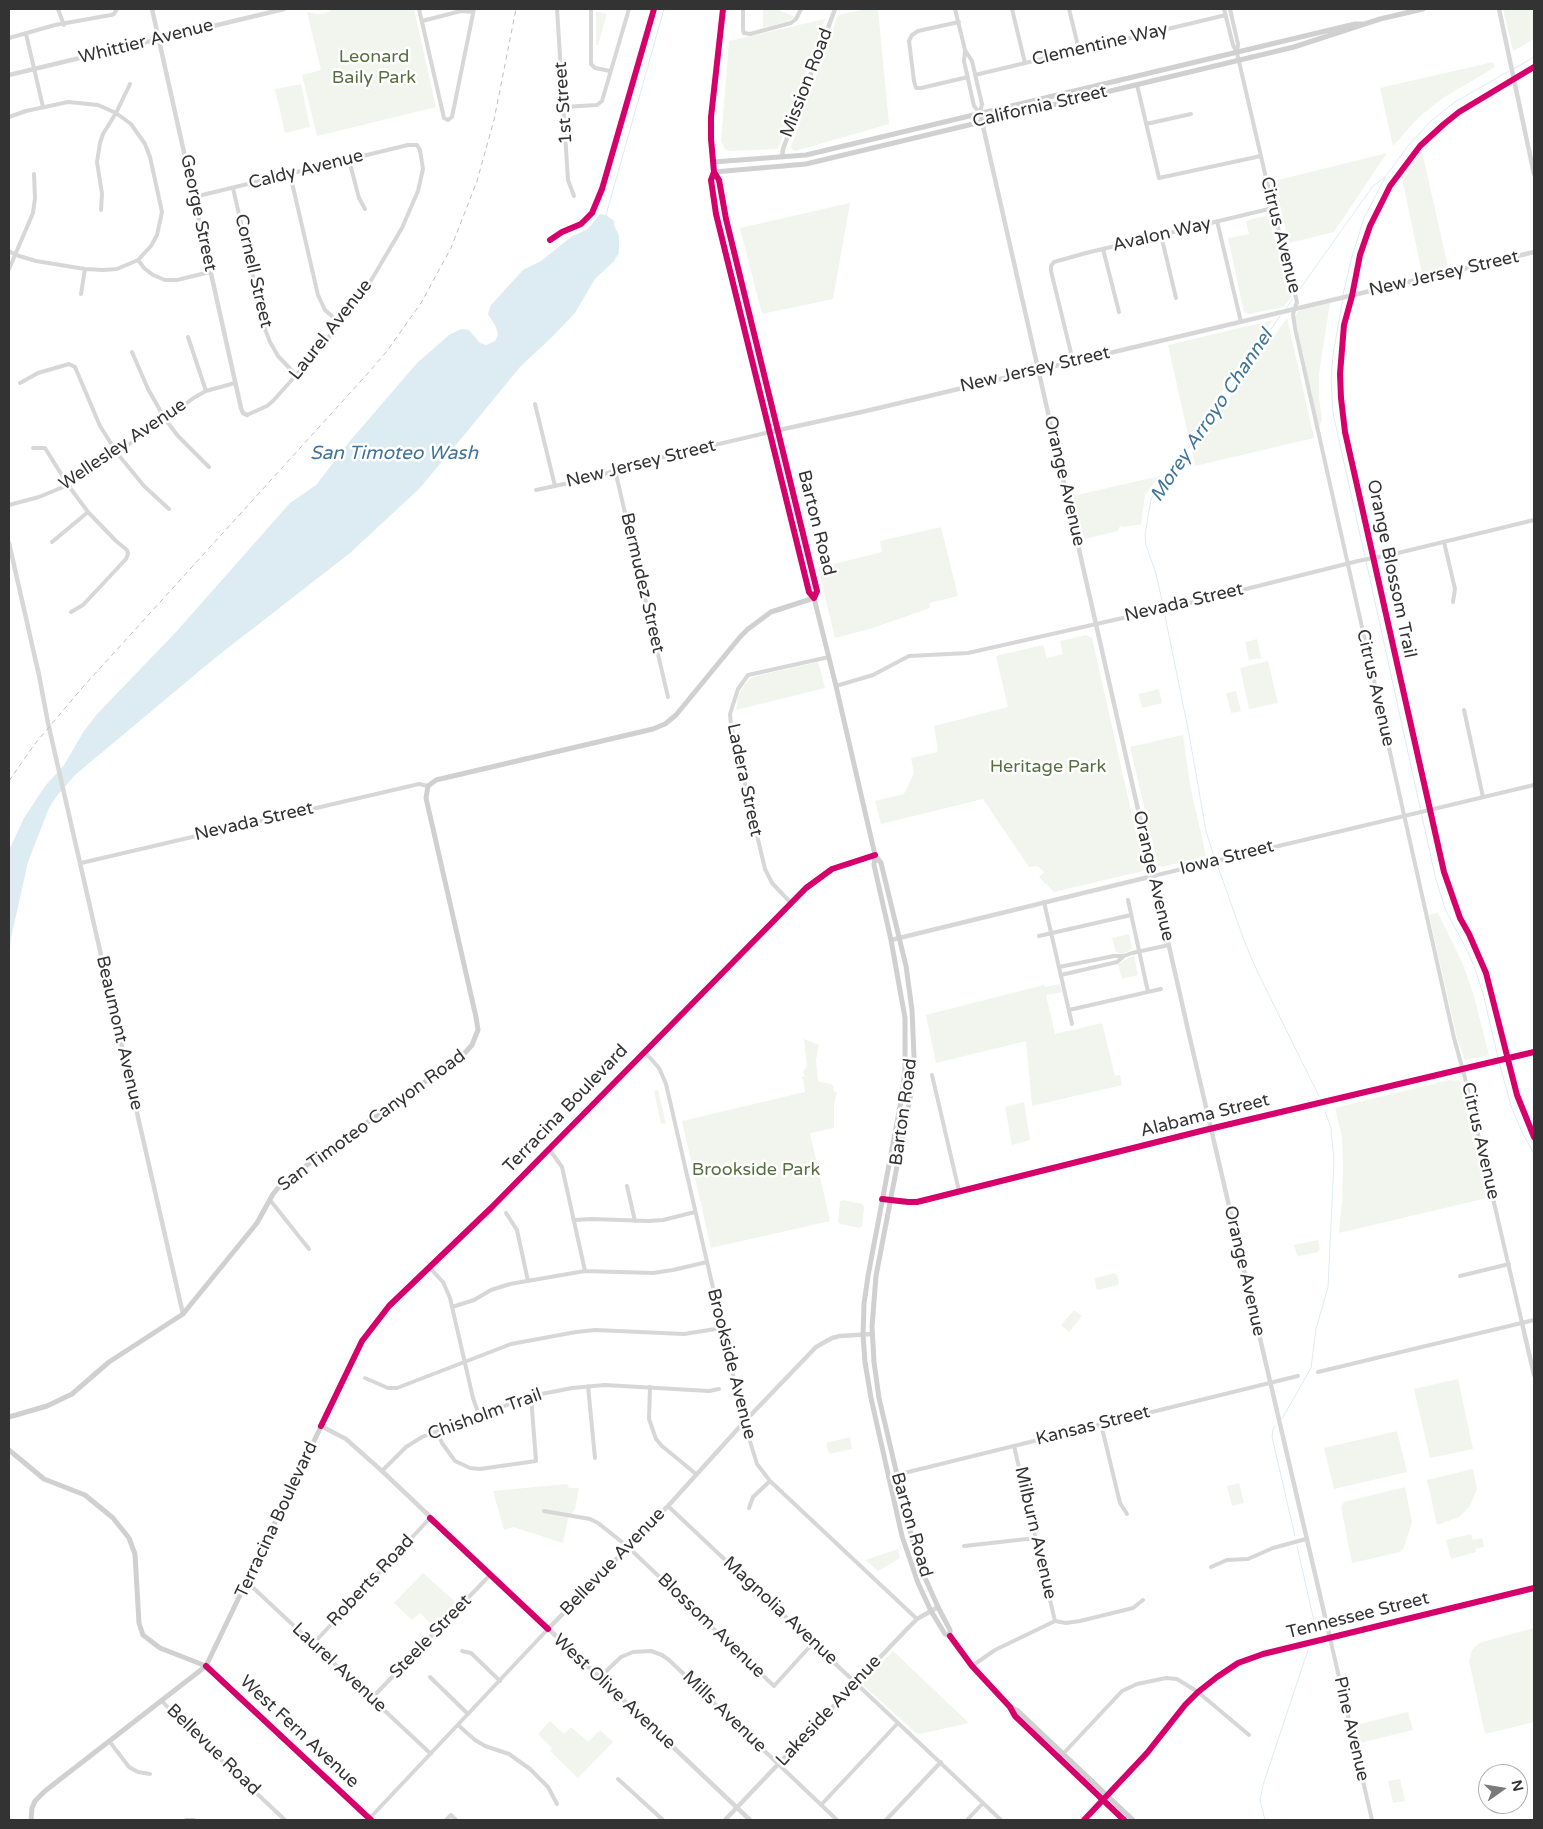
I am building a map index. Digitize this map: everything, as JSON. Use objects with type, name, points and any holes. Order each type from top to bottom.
[{"type":"main road","name":"Barton Road","points":[[723,9],[711,117],[714,172],[711,180],[716,214],[809,592],[814,598],[836,686],[875,855],[874,865],[900,985],[906,1029],[902,1096],[864,1304],[863,1335],[867,1380],[902,1536],[911,1564],[931,1611],[945,1634],[950,1636],[950,1630],[933,1597],[916,1555],[896,1474],[878,1391],[874,1362],[872,1334],[876,1276],[911,1093],[914,1029],[910,988],[881,863],[875,855]]},
{"type":"main road","name":"California Street","points":[[713,162],[806,155],[1423,9]]},
{"type":"main road","name":"California Street","points":[[714,172],[795,166],[1294,47],[1356,28],[1362,24]]},
{"type":"main road","points":[[832,149],[834,157]]},
{"type":"main road","name":"Barton Road","points":[[714,172],[719,180],[726,219],[817,591],[814,598]]},
{"type":"main road","points":[[428,786],[436,780],[653,729],[665,724],[676,716],[748,629],[771,612],[814,598]]},
{"type":"main road","name":"San Timoteo Canyon Road","points":[[9,1417],[47,1406],[72,1394],[109,1362],[183,1314],[257,1223],[283,1182],[471,1048],[478,1030],[476,1017],[426,798],[428,786]]},
{"type":"main road","name":"Terracina Boulevard","points":[[31,1820],[32,1808],[40,1796],[206,1666],[362,1341],[390,1306],[491,1208],[806,888],[832,868],[875,855]]},
{"type":"main road","points":[[906,1029],[914,1029]]},
{"type":"main road","name":"Alabama Street","points":[[882,1199],[916,1202],[1534,1052]]},
{"type":"main road","name":"West Fern Avenue","points":[[9,1450],[44,1479],[84,1495],[113,1518],[129,1538],[135,1554],[140,1623],[143,1635],[160,1648],[206,1666]]},
{"type":"main road","points":[[911,1564],[916,1555]]},
{"type":"main road","points":[[918,1583],[924,1583],[928,1594],[933,1597]]},
{"type":"main road","name":"Tennessee Street","points":[[1105,1797],[1147,1753],[1185,1705],[1198,1692],[1238,1663],[1263,1654],[1534,1588]]},
{"type":"main road","points":[[950,1636],[972,1666],[1010,1707],[1015,1716],[1058,1758],[1134,1820]]},
{"type":"main road","points":[[1010,1707],[1018,1711],[1063,1753],[1124,1820]]},
{"type":"street","points":[[58,9],[64,25]]},
{"type":"street","name":"George Street","points":[[152,9],[240,408],[247,415]]},
{"type":"street","name":"Whittier Avenue","points":[[9,75],[284,9]]},
{"type":"street","points":[[419,9],[443,113],[446,120],[450,120],[473,10],[461,11],[422,21]]},
{"type":"street","name":"1st Street","points":[[557,9],[568,180],[574,196]]},
{"type":"street","points":[[591,9],[592,64],[595,68],[610,71]]},
{"type":"street","points":[[564,107],[600,103],[629,9]]},
{"type":"street","points":[[743,9],[742,27],[744,33],[750,34],[791,23],[796,19],[801,9]]},
{"type":"street","name":"Mission Road","points":[[782,157],[783,149],[835,9]]},
{"type":"street","name":"Orange Avenue","points":[[955,9],[965,50],[964,62],[974,106],[980,113]]},
{"type":"street","points":[[1012,9],[1025,63]]},
{"type":"street","points":[[1070,9],[1079,50]]},
{"type":"street","name":"Citrus Avenue","points":[[1224,9],[1233,45],[1239,60],[1297,302],[1292,314],[1295,328],[1454,1038],[1463,1069],[1522,1323]]},
{"type":"street","name":"Citrus Avenue","points":[[1230,9],[1238,44],[1237,53]]},
{"type":"street","points":[[1498,9],[1534,174]]},
{"type":"street","points":[[9,38],[111,15],[117,10]]},
{"type":"street","name":"Clementine Way","points":[[975,75],[1226,15]]},
{"type":"street","points":[[959,22],[918,31],[912,35],[909,41],[914,82],[916,88],[921,88],[968,77]]},
{"type":"street","points":[[26,34],[43,107]]},
{"type":"street","name":"Orange Avenue","points":[[965,50],[972,61],[982,104],[981,121],[1153,876],[1330,1638]]},
{"type":"street","points":[[101,210],[102,194],[98,154],[103,134],[130,84]]},
{"type":"street","points":[[1137,85],[1158,178],[1261,156]]},
{"type":"street","points":[[9,117],[59,103],[76,101],[98,105],[116,113],[131,124],[145,144],[150,157],[162,212],[157,235],[151,246],[138,260],[117,269],[85,269],[36,261],[16,255],[9,250]]},
{"type":"street","points":[[1146,124],[1191,114]]},
{"type":"street","name":"Caldy Avenue","points":[[194,197],[408,145],[417,145]]},
{"type":"street","name":"Laurel Avenue","points":[[247,415],[267,406],[341,324],[366,289],[402,228],[418,191],[423,169],[420,150],[417,145]]},
{"type":"street","points":[[349,160],[359,198],[365,209]]},
{"type":"street","points":[[9,269],[33,213],[35,198],[34,174]]},
{"type":"street","points":[[290,174],[318,295],[325,310],[341,324]]},
{"type":"street","name":"Cornell Street","points":[[233,188],[265,329],[278,356],[296,375]]},
{"type":"street","name":"Avalon Way","points":[[1073,362],[1051,271],[1052,264],[1058,260],[1273,208]]},
{"type":"street","points":[[1217,221],[1241,322]]},
{"type":"street","points":[[1161,235],[1176,298]]},
{"type":"street","points":[[1103,249],[1119,312]]},
{"type":"street","name":"New Jersey Street","points":[[536,490],[597,477],[615,470],[770,432],[1534,252]]},
{"type":"street","points":[[138,260],[153,275],[165,280],[177,280],[210,272]]},
{"type":"street","points":[[81,294],[85,269]]},
{"type":"street","points":[[188,337],[206,391]]},
{"type":"street","points":[[132,352],[148,389],[165,419],[178,436],[209,467]]},
{"type":"street","points":[[20,382],[38,373],[69,364],[77,369],[88,401],[100,426],[117,453],[144,486],[169,509]]},
{"type":"street","name":"Wellesley Avenue","points":[[9,505],[39,497],[68,485],[117,453],[190,400],[206,391],[235,383]]},
{"type":"street","points":[[535,404],[555,486]]},
{"type":"street","points":[[33,448],[45,448],[68,485],[88,512],[127,550],[128,554],[126,560],[83,606],[71,612]]},
{"type":"street","name":"Bermudez Street","points":[[615,470],[668,697]]},
{"type":"street","points":[[52,542],[88,512]]},
{"type":"street","name":"Nevada Street","points":[[836,686],[873,674],[909,656],[968,653],[1198,601],[1358,560],[1444,542],[1534,520]]},
{"type":"street","points":[[1444,542],[1455,589],[1454,602]]},
{"type":"street","name":"Beaumont Avenue","points":[[9,543],[183,1314]]},
{"type":"street","name":"Ladera Street","points":[[791,903],[778,890],[765,869],[730,725],[730,714],[738,689],[748,675],[829,657]]},
{"type":"street","points":[[1464,710],[1483,797]]},
{"type":"street","name":"Nevada Street","points":[[81,863],[419,784],[428,786]]},
{"type":"street","name":"Iowa Street","points":[[891,940],[1534,785]]},
{"type":"street","points":[[1128,900],[1148,992]]},
{"type":"street","points":[[1044,902],[1072,1024]]},
{"type":"street","points":[[1039,936],[1131,915]]},
{"type":"street","points":[[1059,968],[1114,956],[1124,956],[1169,945]]},
{"type":"street","points":[[1061,975],[1117,962],[1124,956]]},
{"type":"street","points":[[1069,1010],[1161,989]]},
{"type":"street","name":"Brookside Avenue","points":[[644,1051],[659,1068],[664,1078],[744,1422],[757,1464],[770,1481],[917,1619]]},
{"type":"street","points":[[932,1075],[959,1191]]},
{"type":"street","points":[[548,1149],[562,1167],[585,1271]]},
{"type":"street","points":[[627,1186],[635,1222]]},
{"type":"street","points":[[270,1200],[309,1249]]},
{"type":"street","points":[[574,1220],[592,1219],[635,1222],[664,1220],[695,1212]]},
{"type":"street","points":[[506,1213],[517,1230],[528,1281]]},
{"type":"street","points":[[452,1307],[474,1300],[501,1286],[528,1281],[585,1271],[653,1273],[706,1262]]},
{"type":"street","points":[[1460,1276],[1509,1264]]},
{"type":"street","points":[[429,1267],[443,1282],[452,1307],[473,1398],[480,1415]]},
{"type":"street","points":[[1318,1372],[1534,1320]]},
{"type":"street","points":[[1522,1323],[1534,1375]]},
{"type":"street","points":[[365,1378],[388,1388],[397,1388],[516,1342],[576,1332],[595,1330],[684,1334],[722,1328]]},
{"type":"street","name":"Bellevue Avenue","points":[[369,1820],[548,1629],[668,1506],[744,1422],[816,1347],[832,1338],[840,1336],[872,1334]]},
{"type":"street","name":"Kansas Street","points":[[888,1476],[1298,1376]]},
{"type":"street","name":"Chisholm Trail","points":[[382,1471],[406,1447],[422,1436],[531,1396],[588,1386],[606,1385],[709,1391],[719,1389]]},
{"type":"street","points":[[588,1386],[595,1458]]},
{"type":"street","points":[[650,1387],[649,1419],[656,1439],[696,1474]]},
{"type":"street","points":[[437,1431],[442,1443],[455,1461],[470,1468],[480,1469],[536,1461],[531,1396]]},
{"type":"street","points":[[1101,1424],[1120,1503],[1127,1514]]},
{"type":"street","name":"West Olive Avenue","points":[[321,1426],[346,1438],[382,1471],[750,1820]]},
{"type":"street","name":"Milburn Avenue","points":[[1014,1446],[1055,1620]]},
{"type":"street","points":[[749,1508],[753,1497],[770,1481]]},
{"type":"street","name":"Magnolia Avenue","points":[[668,1506],[1002,1820]]},
{"type":"street","points":[[544,1511],[594,1521],[628,1546]]},
{"type":"street","name":"Roberts Road","points":[[312,1644],[430,1518]]},
{"type":"street","points":[[964,1546],[1036,1538]]},
{"type":"street","points":[[1211,1567],[1227,1560],[1248,1559],[1273,1548],[1306,1540]]},
{"type":"street","name":"Blossom Avenue","points":[[628,1546],[774,1686],[814,1642]]},
{"type":"street","name":"Steele Street","points":[[372,1699],[490,1575]]},
{"type":"street","name":"Laurel Avenue","points":[[247,1582],[430,1754]]},
{"type":"street","points":[[972,1666],[995,1650],[1055,1620],[1066,1623],[1080,1621],[1133,1608],[1144,1600]]},
{"type":"street","name":"Lakeside Avenue","points":[[725,1820],[917,1619],[938,1607]]},
{"type":"street","name":"Pine Avenue","points":[[1330,1638],[1372,1820]]},
{"type":"street","points":[[462,1651],[471,1653],[500,1681]]},
{"type":"street","name":"Mills Avenue","points":[[600,1677],[616,1661],[628,1654],[645,1651],[657,1652],[669,1660],[837,1820]]},
{"type":"street","name":"West Fern Avenue","points":[[206,1666],[369,1820]]},
{"type":"street","points":[[430,1677],[468,1714]]},
{"type":"street","points":[[1058,1758],[1122,1691],[1151,1681],[1172,1678],[1177,1679],[1213,1702],[1249,1735]]},
{"type":"street","name":"Bellevue Road","points":[[162,1701],[185,1726],[285,1820]]},
{"type":"street","points":[[821,1805],[898,1723]]},
{"type":"street","points":[[458,1725],[475,1740],[485,1746],[509,1754],[530,1769],[548,1788],[557,1804]]},
{"type":"street","points":[[110,1742],[129,1766],[138,1772],[150,1774]]},
{"type":"street","points":[[886,1820],[941,1762]]},
{"type":"street","points":[[618,1779],[663,1820]]},
{"type":"street","points":[[1084,1820],[1105,1797]]},
{"type":"street","points":[[967,1820],[983,1803]]},
{"type":"street","points":[[446,1820],[451,1815],[456,1820]]},
{"type":"street","points":[[186,1820],[194,1820]]},
{"type":"green space","name":"Leonard Baily Park","points":[[333,9],[414,9],[436,107],[317,136],[302,75],[321,70],[307,12],[326,13]]},
{"type":"green space","points":[[763,9],[780,9],[795,17],[789,21],[763,28]]},
{"type":"green space","points":[[866,9],[878,9],[889,124],[795,151],[791,147],[838,15]]},
{"type":"green space","points":[[1503,9],[1534,9],[1534,39],[1513,51]]},
{"type":"green space","points":[[596,11],[607,14],[598,45],[596,45]]},
{"type":"green space","points":[[825,19],[778,149],[729,151],[725,149],[721,141],[729,41]]},
{"type":"green space","points":[[1493,62],[1495,67],[1443,98],[1418,118],[1393,146],[1380,88]]},
{"type":"green space","points":[[301,84],[310,127],[285,133],[275,89]]},
{"type":"green space","points":[[1421,147],[1448,267],[1422,273],[1401,174]]},
{"type":"green space","points":[[1387,153],[1334,232],[1289,243],[1274,181]]},
{"type":"green space","points":[[850,203],[833,299],[762,314],[740,228]]},
{"type":"green space","points":[[1265,216],[1269,218],[1291,297],[1284,307],[1249,314],[1244,312],[1228,238],[1249,234],[1246,221]]},
{"type":"green space","points":[[1330,303],[1319,374],[1319,398],[1322,420],[1319,427],[1295,318],[1297,312],[1301,310]]},
{"type":"green space","points":[[1287,318],[1314,438],[1195,466],[1192,450]]},
{"type":"green space","points":[[1273,320],[1189,438],[1189,439],[1168,345]]},
{"type":"green space","points":[[1160,476],[1145,495],[1141,524],[1120,526],[1118,531],[1084,539],[1073,496]]},
{"type":"green space","points":[[941,527],[958,596],[929,603],[930,608],[870,629],[835,638],[818,568],[882,552],[880,541]]},
{"type":"green space","name":"Heritage Park","points":[[1086,635],[1092,638],[1144,868],[1143,871],[1054,892],[1039,877],[1044,872],[1040,868],[1037,866],[1029,867],[983,799],[881,824],[875,801],[904,794],[914,773],[911,758],[938,752],[934,726],[1008,707],[996,656],[1043,645],[1047,658],[1063,654],[1060,641]]},
{"type":"green space","points":[[1257,639],[1261,658],[1249,660],[1245,642]]},
{"type":"green space","points":[[1268,661],[1278,703],[1249,709],[1240,668]]},
{"type":"green space","points":[[818,662],[825,688],[736,710],[738,696],[752,677]]},
{"type":"green space","points":[[1159,689],[1162,703],[1142,708],[1139,694]]},
{"type":"green space","points":[[1236,691],[1241,711],[1231,713],[1226,693]]},
{"type":"green space","points":[[1183,735],[1190,785],[1206,856],[1162,867],[1158,865],[1130,747]]},
{"type":"green space","points":[[1438,913],[1462,962],[1473,993],[1489,1055],[1465,1060],[1457,1038],[1429,915]]},
{"type":"green space","points":[[1129,934],[1132,949],[1123,954],[1116,952],[1112,938]]},
{"type":"green space","points":[[1134,955],[1138,975],[1122,979],[1118,964]]},
{"type":"green space","points":[[1060,984],[1062,992],[1046,995],[1055,1034],[1102,1023],[1115,1076],[1120,1075],[1122,1085],[1032,1106],[1026,1041],[936,1063],[926,1015],[1044,985],[1045,987]]},
{"type":"green space","name":"Brookside Park","points":[[804,1039],[819,1045],[816,1060],[818,1081],[833,1085],[834,1092],[837,1092],[834,1105],[834,1128],[810,1133],[830,1221],[711,1248],[682,1121],[805,1092],[801,1077],[805,1076],[803,1072],[807,1066]]},
{"type":"green space","points":[[1449,1080],[1460,1081],[1487,1198],[1339,1233],[1343,1168],[1342,1137],[1335,1108]]},
{"type":"green space","points":[[658,1090],[666,1123],[661,1124],[654,1091]]},
{"type":"green space","points":[[1024,1102],[1030,1140],[1012,1145],[1005,1107]]},
{"type":"green space","points":[[843,1200],[862,1204],[864,1207],[862,1226],[860,1228],[838,1222],[840,1202]]},
{"type":"green space","points":[[1318,1240],[1320,1249],[1318,1252],[1297,1255],[1294,1245]]},
{"type":"green space","points":[[1115,1273],[1118,1285],[1098,1290],[1096,1288],[1095,1278]]},
{"type":"green space","points":[[1074,1310],[1082,1316],[1069,1332],[1061,1325]]},
{"type":"green space","points":[[1458,1379],[1473,1449],[1430,1458],[1414,1389]]},
{"type":"green space","points":[[1397,1431],[1407,1472],[1334,1489],[1324,1448]]},
{"type":"green space","points":[[850,1437],[852,1449],[829,1454],[826,1443]]},
{"type":"green space","points":[[1473,1469],[1477,1489],[1470,1506],[1459,1517],[1437,1525],[1427,1480]]},
{"type":"green space","points":[[1239,1483],[1244,1503],[1232,1506],[1227,1486]]},
{"type":"green space","points":[[567,1484],[569,1488],[579,1488],[575,1509],[568,1519],[563,1543],[513,1527],[504,1530],[493,1491]]},
{"type":"green space","points":[[1405,1487],[1412,1522],[1404,1548],[1400,1552],[1352,1563],[1341,1507],[1344,1502]]},
{"type":"green space","points":[[1471,1534],[1473,1540],[1482,1538],[1484,1547],[1475,1549],[1476,1552],[1451,1559],[1446,1540]]},
{"type":"green space","points":[[898,1549],[900,1558],[878,1571],[865,1560]]},
{"type":"green space","points":[[423,1573],[459,1605],[435,1628],[420,1613],[412,1620],[394,1603]]},
{"type":"green space","points":[[1534,1628],[1534,1722],[1485,1734],[1469,1661],[1472,1650],[1479,1643]]},
{"type":"green space","points":[[893,1651],[969,1723],[920,1734],[916,1733],[862,1684]]},
{"type":"green space","points":[[1408,1712],[1413,1730],[1360,1743],[1356,1725]]},
{"type":"green space","points":[[550,1721],[564,1734],[571,1727],[588,1742],[600,1730],[613,1742],[578,1778],[550,1751],[552,1748],[538,1734]]},
{"type":"green space","points":[[1400,1779],[1405,1801],[1393,1803],[1388,1781]]},
{"type":"water","name":"San Timoteo Wash","points":[[600,214],[606,215],[614,221],[619,236],[619,253],[614,261],[595,279],[575,313],[520,367],[419,489],[350,553],[215,658],[75,775],[56,797],[49,808],[28,862],[11,938],[9,958],[9,850],[24,818],[45,786],[64,765],[84,731],[98,713],[176,632],[290,503],[316,485],[350,441],[417,363],[449,335],[461,329],[469,330],[480,343],[486,345],[495,341],[498,335],[496,327],[488,314],[491,305],[523,270],[541,261],[571,237],[588,229]]},
{"type":"waterway","points":[[606,215],[664,9]]},
{"type":"waterway","points":[[1513,69],[1534,57]]},
{"type":"waterway","points":[[1343,295],[1364,218],[1386,176],[1407,147],[1431,121],[1455,102],[1509,71]]},
{"type":"waterway","name":"Morey Arroyo Channel","points":[[1297,293],[1373,186],[1385,177]]},
{"type":"waterway","points":[[1343,298],[1333,355],[1331,379],[1333,413],[1365,557]]},
{"type":"waterway","name":"Morey Arroyo Channel","points":[[1286,308],[1292,300]]},
{"type":"waterway","name":"Morey Arroyo Channel","points":[[1163,605],[1156,574],[1146,545],[1145,535],[1151,499],[1166,475],[1190,446],[1280,316]]},
{"type":"waterway","points":[[1366,561],[1436,880],[1446,911],[1474,966],[1483,993],[1498,1058]]},
{"type":"waterway","name":"Morey Arroyo Channel","points":[[1165,616],[1206,831],[1214,857]]},
{"type":"waterway","name":"Morey Arroyo Channel","points":[[1217,864],[1245,943],[1258,973],[1319,1096]]},
{"type":"waterway","points":[[1499,1062],[1511,1106],[1534,1154]]},
{"type":"waterway","name":"Morey Arroyo Channel","points":[[1282,1419],[1311,1368],[1316,1329],[1328,1287],[1334,1161],[1331,1128],[1325,1111]]},
{"type":"waterway","name":"Morey Arroyo Channel","points":[[1275,1426],[1272,1437],[1295,1536]]},
{"type":"waterway","name":"Morey Arroyo Channel","points":[[1297,1546],[1314,1621],[1312,1632]]},
{"type":"waterway","name":"Morey Arroyo Channel","points":[[1265,1820],[1260,1800],[1263,1785],[1308,1650]]},
{"type":"railway","points":[[9,781],[34,745],[82,688],[370,371],[387,351],[421,303],[451,248],[477,181],[494,120],[516,9]]},
{"type":"cycle path","points":[[550,240],[562,232],[581,224],[592,213],[602,189],[654,9]]},
{"type":"cycle path","points":[[714,172],[711,180],[716,214],[809,592],[814,598],[817,591],[726,219],[719,180],[714,172],[711,117],[723,9]]},
{"type":"cycle path","name":"Orange Blossom Trail","points":[[1534,67],[1459,112],[1444,124],[1420,146],[1390,186],[1370,226],[1360,255],[1344,325],[1340,374],[1345,432],[1444,872],[1460,918],[1486,973],[1517,1095],[1534,1137]]},
{"type":"cycle path","points":[[321,1426],[362,1341],[389,1306],[491,1208],[806,888],[832,869],[875,855]]},
{"type":"cycle path","points":[[882,1199],[917,1202],[1205,1130],[1534,1052]]},
{"type":"cycle path","points":[[430,1518],[548,1629]]},
{"type":"cycle path","points":[[1084,1820],[1147,1753],[1185,1705],[1198,1692],[1238,1663],[1263,1654],[1534,1588]]},
{"type":"cycle path","points":[[950,1636],[972,1666],[1010,1707],[1015,1716],[1124,1820]]},
{"type":"cycle path","points":[[206,1666],[371,1820]]}]
